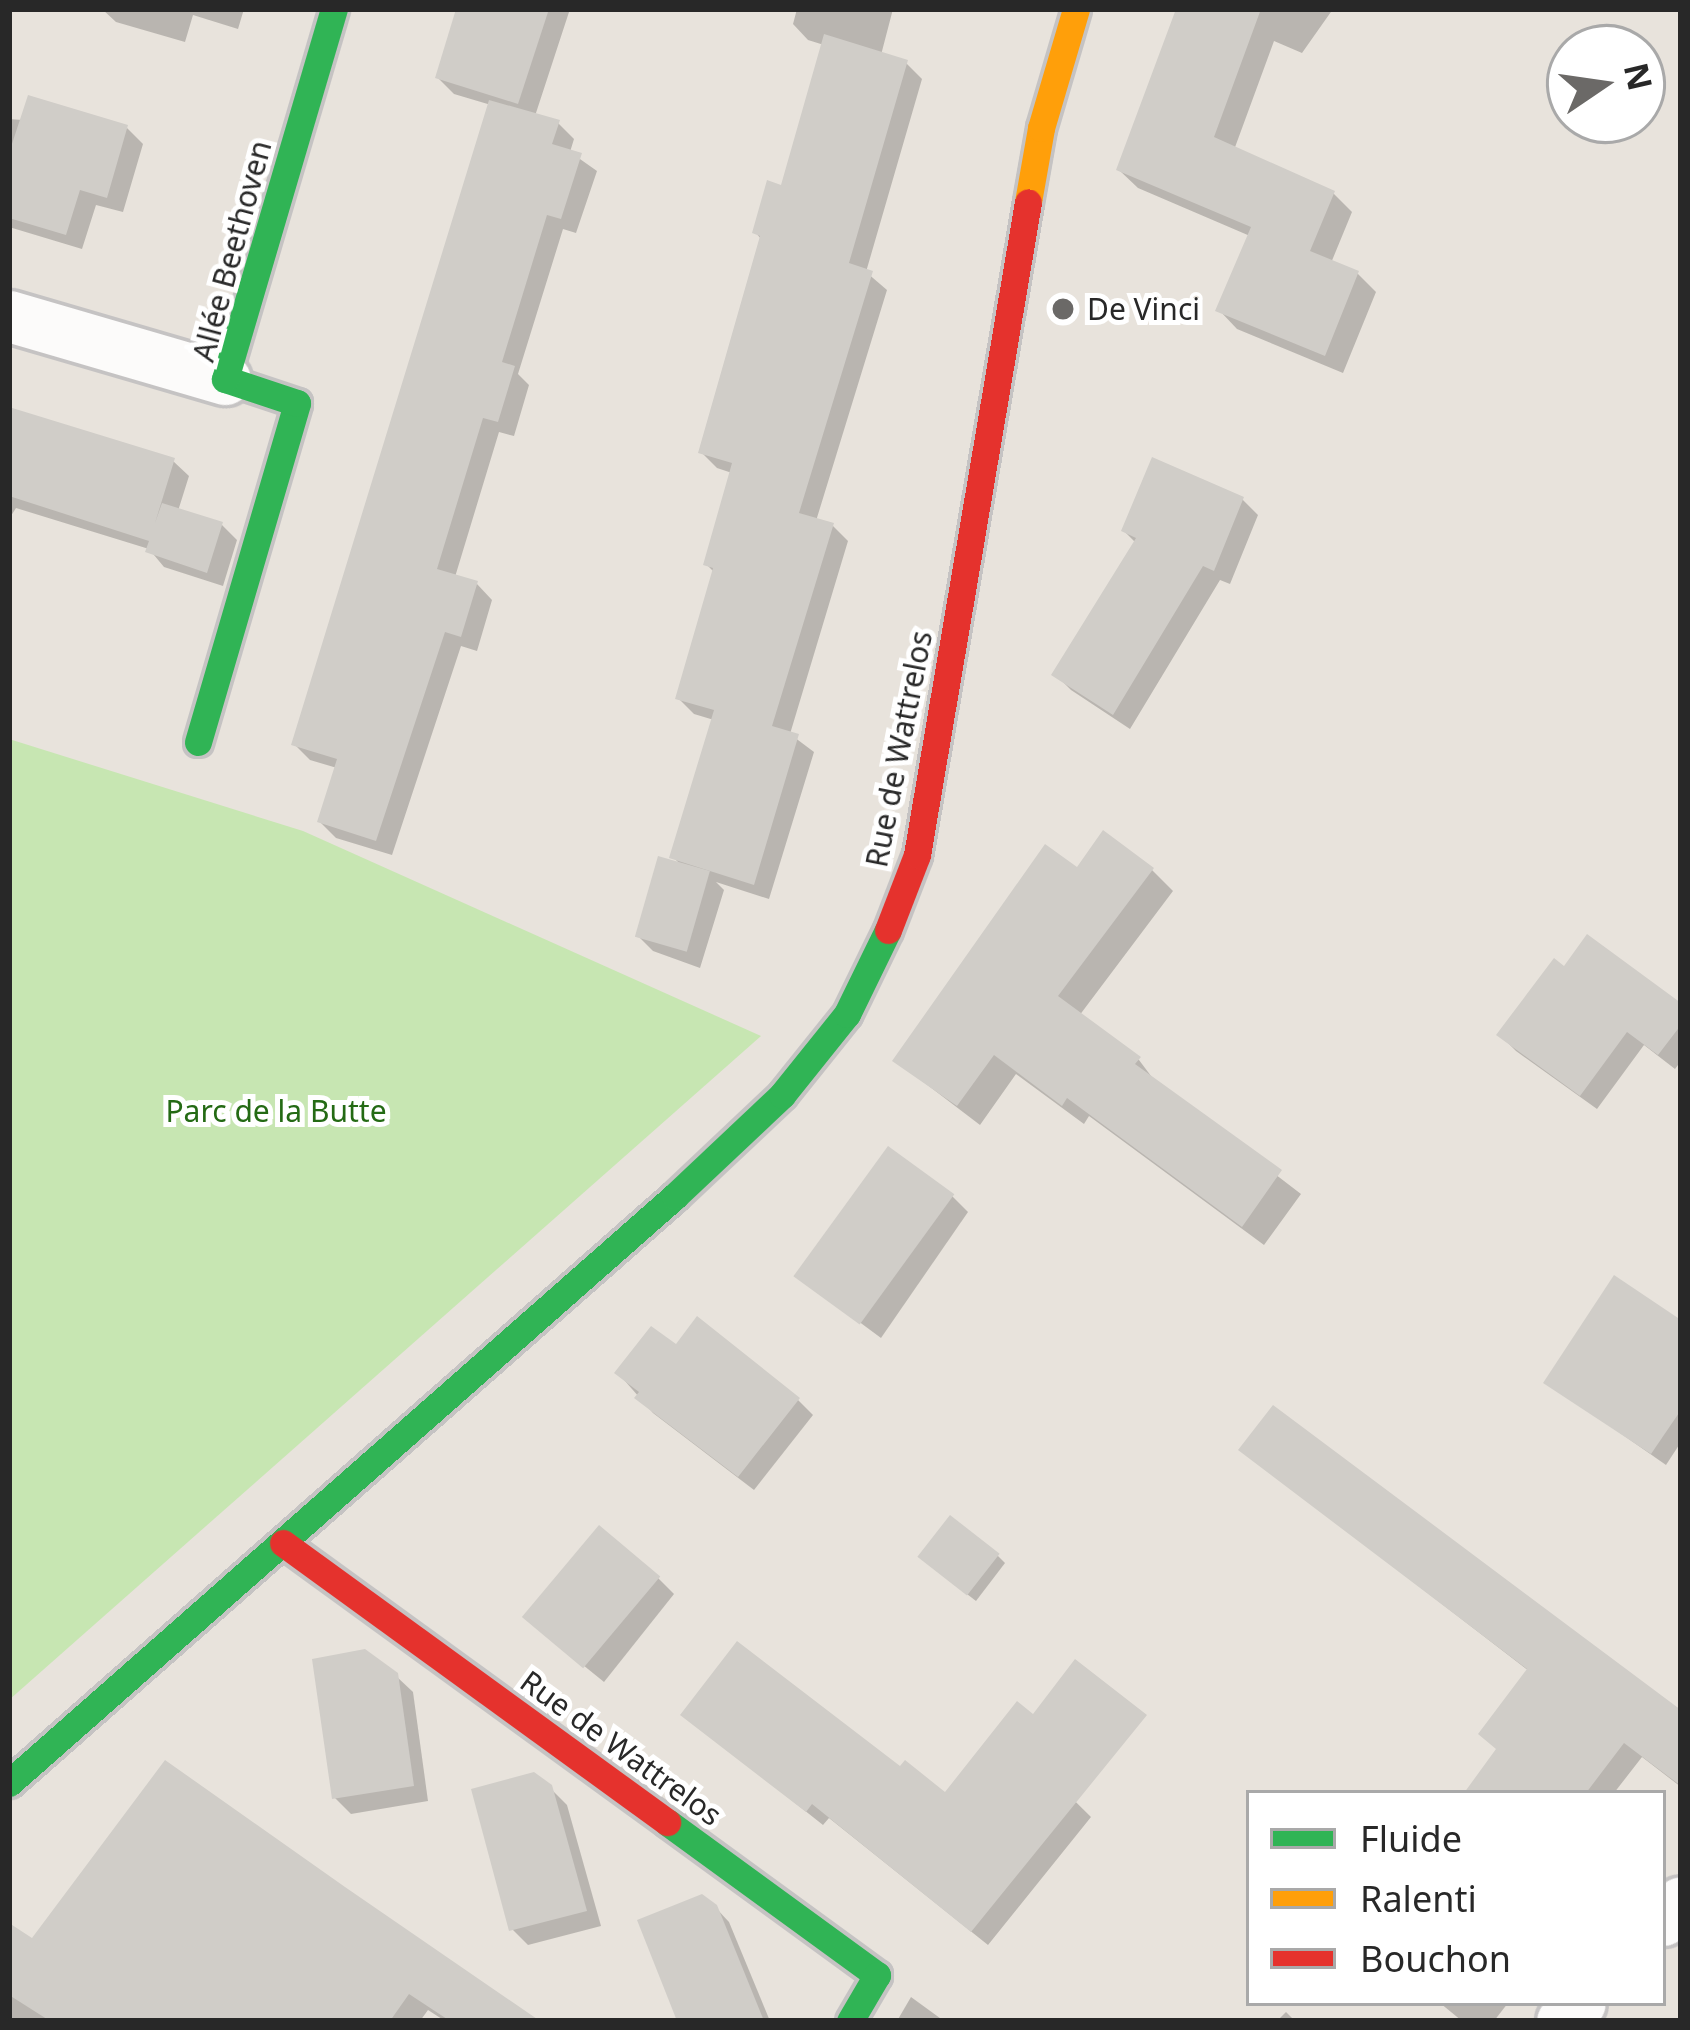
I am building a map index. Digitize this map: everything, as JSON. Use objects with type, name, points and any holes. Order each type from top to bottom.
[{"type":"street","name":"Allée Beethoven","points":[[198,742],[297,403],[225,379],[334,9]]},
{"type":"street","name":"Rue de Wattrelos","points":[[9,1784],[754,1123],[808,1066],[873,969],[917,854],[930,798],[1041,128],[1076,9]]},
{"type":"street","points":[[9,316],[225,379]]},
{"type":"street","name":"Rue de Wattrelos","points":[[283,1543],[877,1975],[850,2021]]},
{"type":"green space","name":"Parc de la Butte","points":[[9,739],[303,831],[761,1036],[9,1700]]},
{"type":"building","points":[[456,9],[549,9],[518,104],[435,78]]},
{"type":"building","points":[[1176,9],[1261,9],[1214,137],[1335,191],[1310,251],[1359,271],[1325,356],[1215,311],[1251,227],[1116,170]]},
{"type":"building","points":[[824,34],[908,60],[849,263],[873,271],[799,513],[834,523],[772,726],[799,734],[754,885],[669,858],[714,710],[675,699],[713,568],[703,565],[732,463],[698,453],[760,236],[752,233],[767,180],[781,185]]},
{"type":"building","points":[[28,95],[128,125],[107,198],[80,190],[66,235],[9,218],[9,153]]},
{"type":"building","points":[[489,100],[560,120],[552,144],[582,153],[561,219],[547,215],[502,362],[515,366],[498,422],[483,418],[437,569],[478,581],[461,637],[445,632],[376,841],[317,822],[337,759],[291,745]]},
{"type":"building","points":[[9,407],[175,458],[155,523],[162,503],[223,522],[207,573],[145,552],[149,541],[9,496]]},
{"type":"building","points":[[1152,457],[1244,497],[1214,571],[1203,566],[1113,715],[1051,675],[1136,538],[1121,531]]},
{"type":"building","points":[[1103,830],[1154,868],[1058,996],[1141,1057],[1135,1064],[1282,1170],[1242,1227],[1067,1098],[1062,1106],[994,1055],[957,1106],[892,1061],[1045,844],[1077,867]]},
{"type":"building","points":[[658,856],[710,871],[687,952],[635,937]]},
{"type":"building","points":[[1587,934],[1681,1003],[1681,1025],[1658,1055],[1627,1032],[1580,1096],[1496,1035],[1554,958],[1564,966]]},
{"type":"building","points":[[888,1146],[954,1194],[860,1324],[793,1276]]},
{"type":"building","points":[[1614,1275],[1681,1320],[1681,1410],[1651,1454],[1543,1383]]},
{"type":"building","points":[[697,1316],[800,1398],[738,1477],[634,1398],[639,1392],[614,1373],[651,1326],[676,1344]]},
{"type":"building","points":[[1273,1405],[1681,1710],[1681,1786],[1624,1743],[1588,1790],[1466,1790],[1496,1749],[1478,1734],[1527,1669],[1238,1450]]},
{"type":"building","points":[[950,1515],[1000,1554],[967,1596],[917,1557]]},
{"type":"building","points":[[599,1525],[660,1576],[583,1668],[522,1617]]},
{"type":"building","points":[[737,1641],[900,1766],[905,1760],[945,1792],[1017,1701],[1033,1714],[1075,1659],[1147,1715],[971,1932],[812,1804],[806,1812],[680,1715]]},
{"type":"building","points":[[365,1649],[398,1673],[414,1786],[332,1799],[312,1659]]},
{"type":"building","points":[[165,1760],[540,2021],[450,2021],[409,1994],[390,2021],[50,2021],[9,1995],[9,1923],[32,1938]]},
{"type":"building","points":[[534,1772],[552,1785],[587,1911],[509,1931],[471,1789]]},
{"type":"building","points":[[702,1894],[717,1905],[764,2021],[677,2021],[637,1920]]},
{"type":"traffic: fast","points":[[198,742],[297,403],[225,379],[334,9]]},
{"type":"traffic: fast","points":[[9,1783],[675,1196],[782,1095],[847,1014],[888,930]]},
{"type":"traffic: fast","points":[[667,1822],[877,1975],[850,2021]]},
{"type":"traffic: slow","points":[[1028,202],[1041,128],[1076,9]]},
{"type":"traffic: jam","points":[[888,930],[917,855],[1028,202]]},
{"type":"traffic: jam","points":[[283,1543],[667,1822]]},
{"type":"place","name":"De Vinci","points":[[1063,309]]}]
